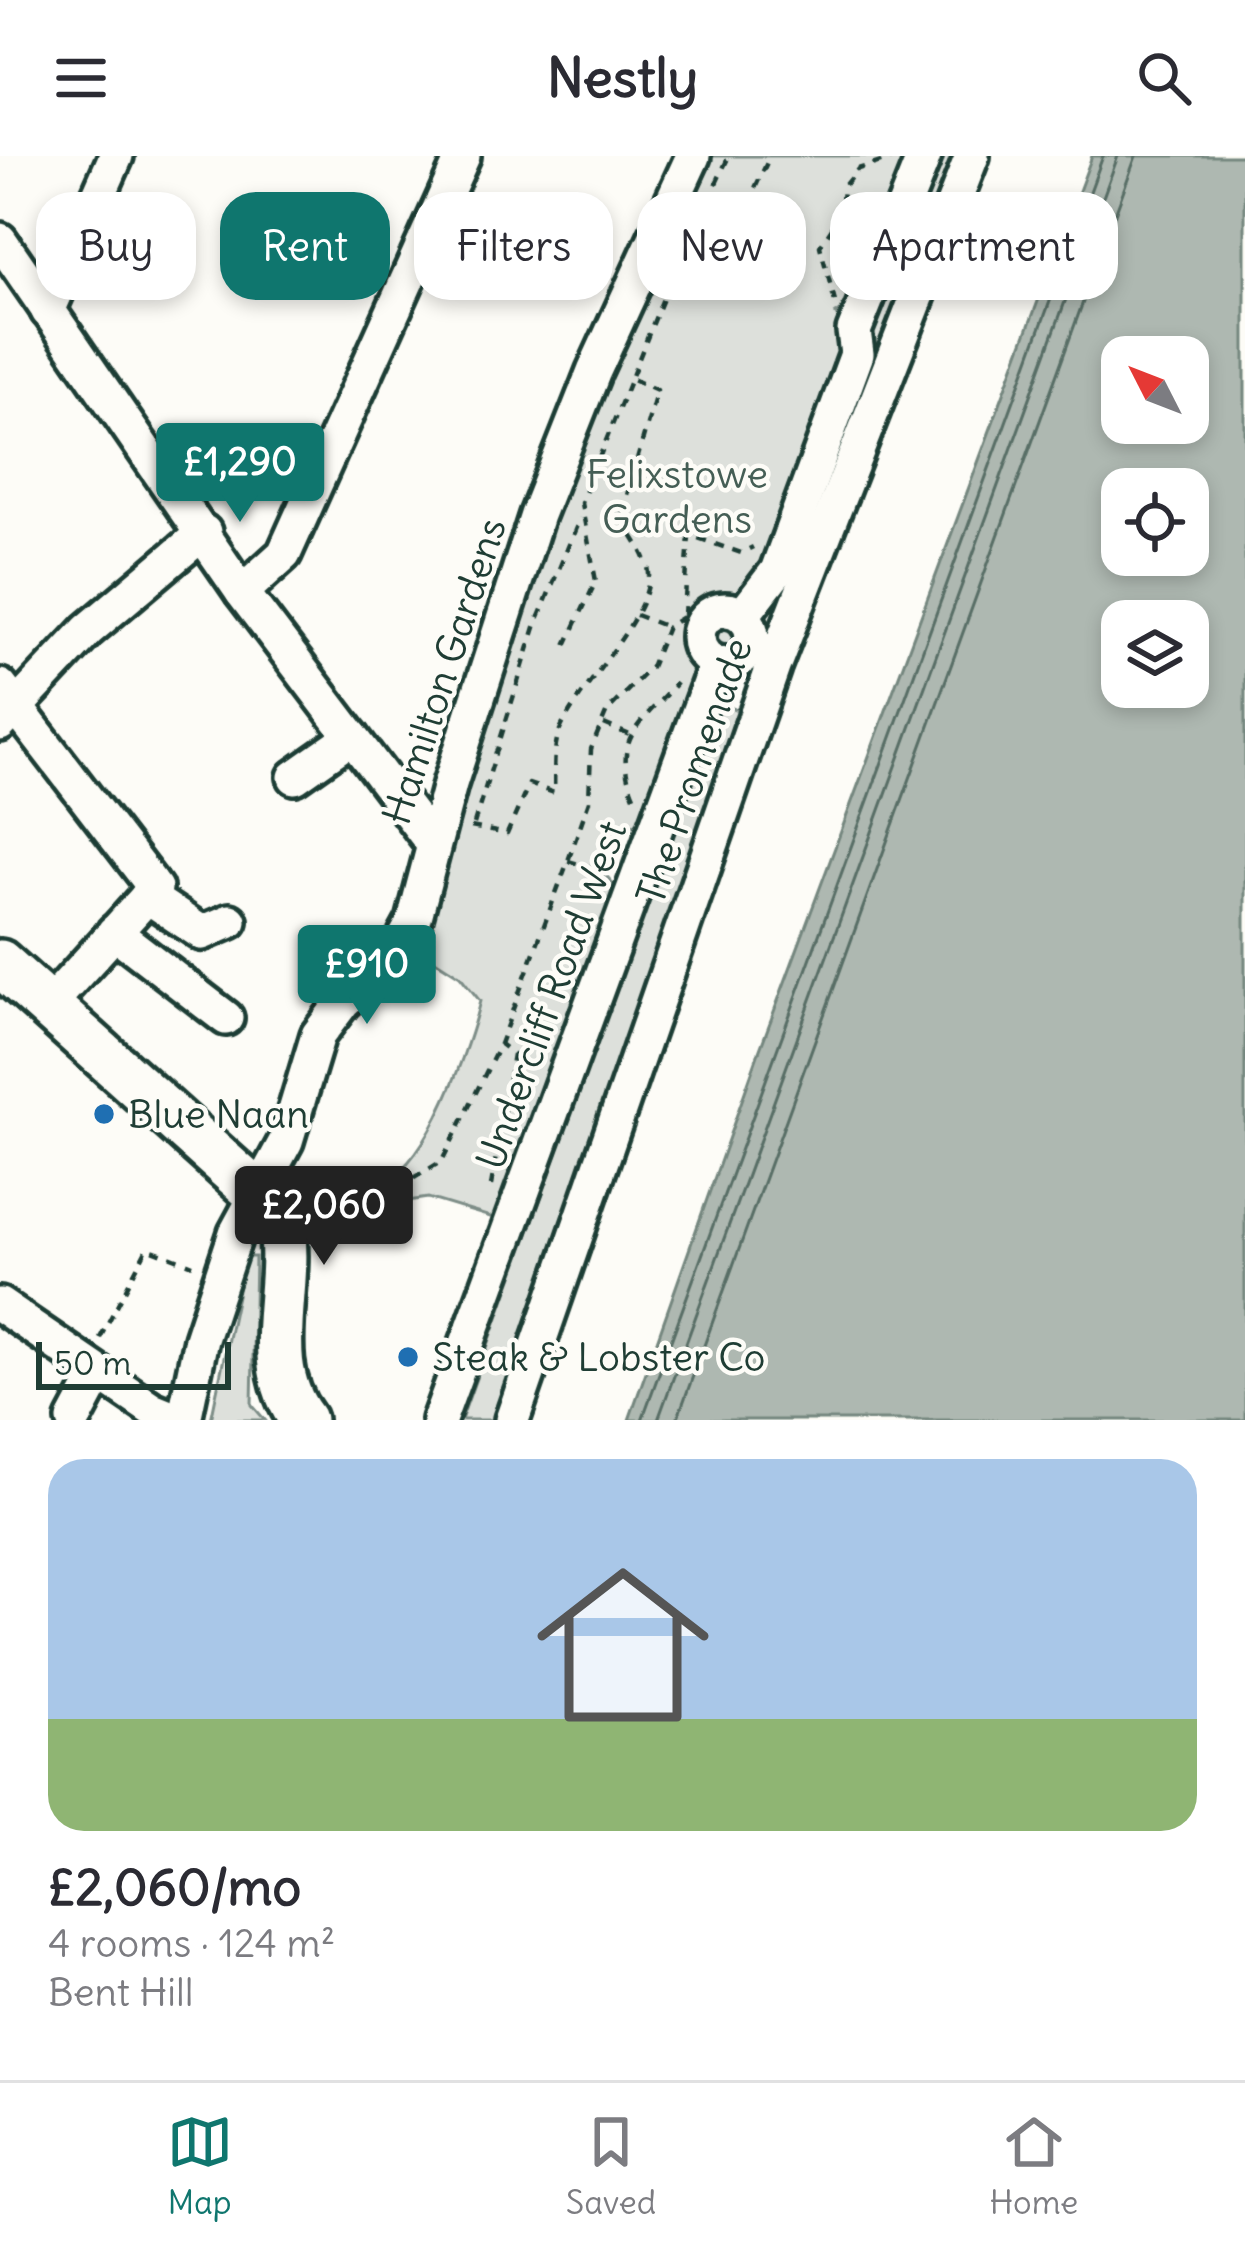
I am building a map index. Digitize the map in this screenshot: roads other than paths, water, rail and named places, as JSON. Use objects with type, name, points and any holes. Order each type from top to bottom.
[{"type":"main road","points":[[0,963],[279,1213],[284,1229],[280,1375],[303,1420]]},
{"type":"street","points":[[48,311],[116,156]]},
{"type":"street","points":[[242,592],[284,554],[463,156]]},
{"type":"street","name":"Hamilton Gardens","points":[[182,1420],[201,1339],[223,1276],[254,1191],[275,1166],[286,1142],[318,1035],[408,935],[537,515],[603,350],[693,156]]},
{"type":"street","name":"The Promenade","points":[[512,1420],[773,667],[973,156]]},
{"type":"street","name":"Undercliff Road West","points":[[439,1420],[651,838],[709,657],[738,662],[750,648],[735,602],[777,571],[857,354],[854,331],[923,158]]},
{"type":"street","points":[[0,240],[242,592],[433,844]]},
{"type":"street","points":[[46,1008],[155,888],[6,705],[204,532]]},
{"type":"street","points":[[295,777],[352,737]]},
{"type":"street","points":[[147,896],[202,933],[230,921]]},
{"type":"street","points":[[114,932],[226,1018]]},
{"type":"street","points":[[0,1305],[158,1413],[182,1420]]},
{"type":"street","points":[[74,1420],[92,1368]]},
{"type":"water","points":[[1092,156],[1245,156],[1245,1420],[629,1420],[759,1052],[1038,300],[1118,300],[1118,192],[1079,192]]},
{"type":"place","name":"Blue Naan","points":[[104,1114]]},
{"type":"place","name":"Steak & Lobster Co","points":[[408,1357]]},
{"type":"park label","name":"Felixstowe Gardens","points":[[677,496]]}]
